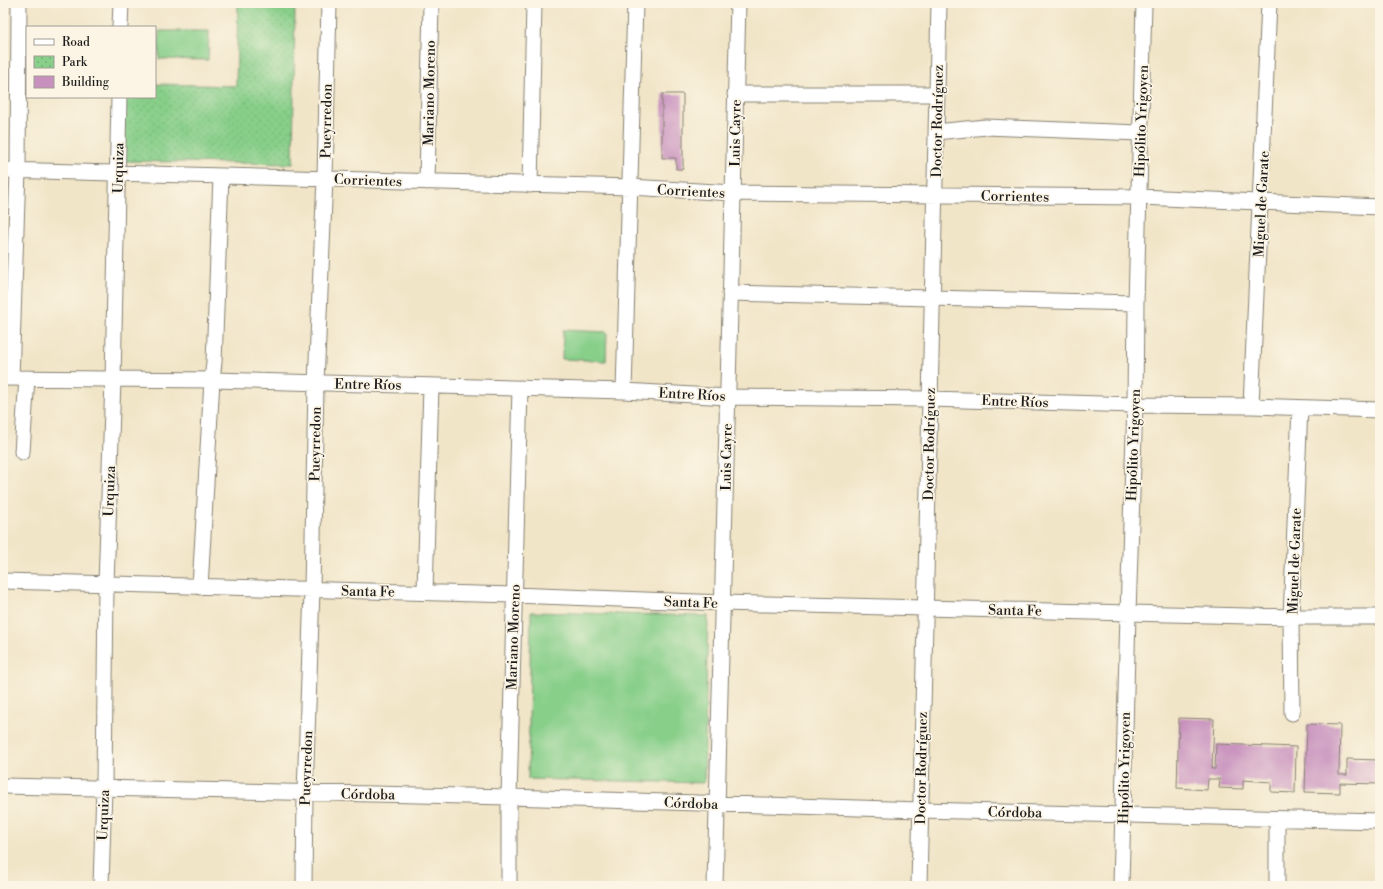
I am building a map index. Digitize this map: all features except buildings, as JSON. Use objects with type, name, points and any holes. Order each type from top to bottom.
[{"type":"street","points":[[7,378],[10,170],[19,3]]},
{"type":"street","points":[[120,26],[121,3]]},
{"type":"street","name":"Pueyrredon","points":[[304,886],[305,793],[312,590],[316,383],[325,178],[329,3]]},
{"type":"street","name":"Mariano Moreno","points":[[427,182],[431,3]]},
{"type":"street","points":[[530,185],[534,3]]},
{"type":"street","points":[[624,391],[635,3]]},
{"type":"street","name":"Luis Cayre","points":[[715,886],[738,3]]},
{"type":"street","name":"Doctor Rodríguez","points":[[919,886],[939,3]]},
{"type":"street","name":"Hipólito Yrigoyen","points":[[1121,886],[1135,405],[1136,303],[1144,3]]},
{"type":"street","name":"Miguel de Garate","points":[[1251,406],[1269,3]]},
{"type":"street","points":[[735,94],[937,94]]},
{"type":"street","name":"Urquiza","points":[[101,886],[104,788],[106,584],[113,380],[119,98]]},
{"type":"street","points":[[936,132],[986,127],[1140,133]]},
{"type":"street","name":"Corrientes","points":[[10,170],[325,178],[630,188],[733,193],[1139,197],[1380,207]]},
{"type":"street","points":[[200,587],[214,362],[221,176]]},
{"type":"street","points":[[730,293],[1136,303]]},
{"type":"street","name":"Entre Ríos","points":[[7,378],[212,380],[624,391],[728,397],[930,398],[1135,405],[1251,406],[1380,410]]},
{"type":"street","points":[[22,452],[27,378]]},
{"type":"street","points":[[425,592],[431,386]]},
{"type":"street","name":"Mariano Moreno","points":[[509,886],[509,797],[520,388]]},
{"type":"street","name":"Miguel de Garate","points":[[1292,714],[1291,617],[1300,408]]},
{"type":"street","name":"Santa Fe","points":[[3,581],[425,592],[723,603],[1291,617],[1380,617]]},
{"type":"street","name":"Córdoba","points":[[3,786],[509,797],[920,810],[1380,821]]},
{"type":"street","points":[[1277,819],[1277,886]]},
{"type":"green space","points":[[238,3],[295,3],[293,164],[122,161],[123,98],[156,98],[156,84],[236,86]]},
{"type":"green space","points":[[159,31],[209,31],[208,60],[159,59]]},
{"type":"green space","points":[[563,330],[607,332],[606,361],[562,359]]},
{"type":"green space","points":[[531,612],[708,616],[704,783],[528,779]]}]
